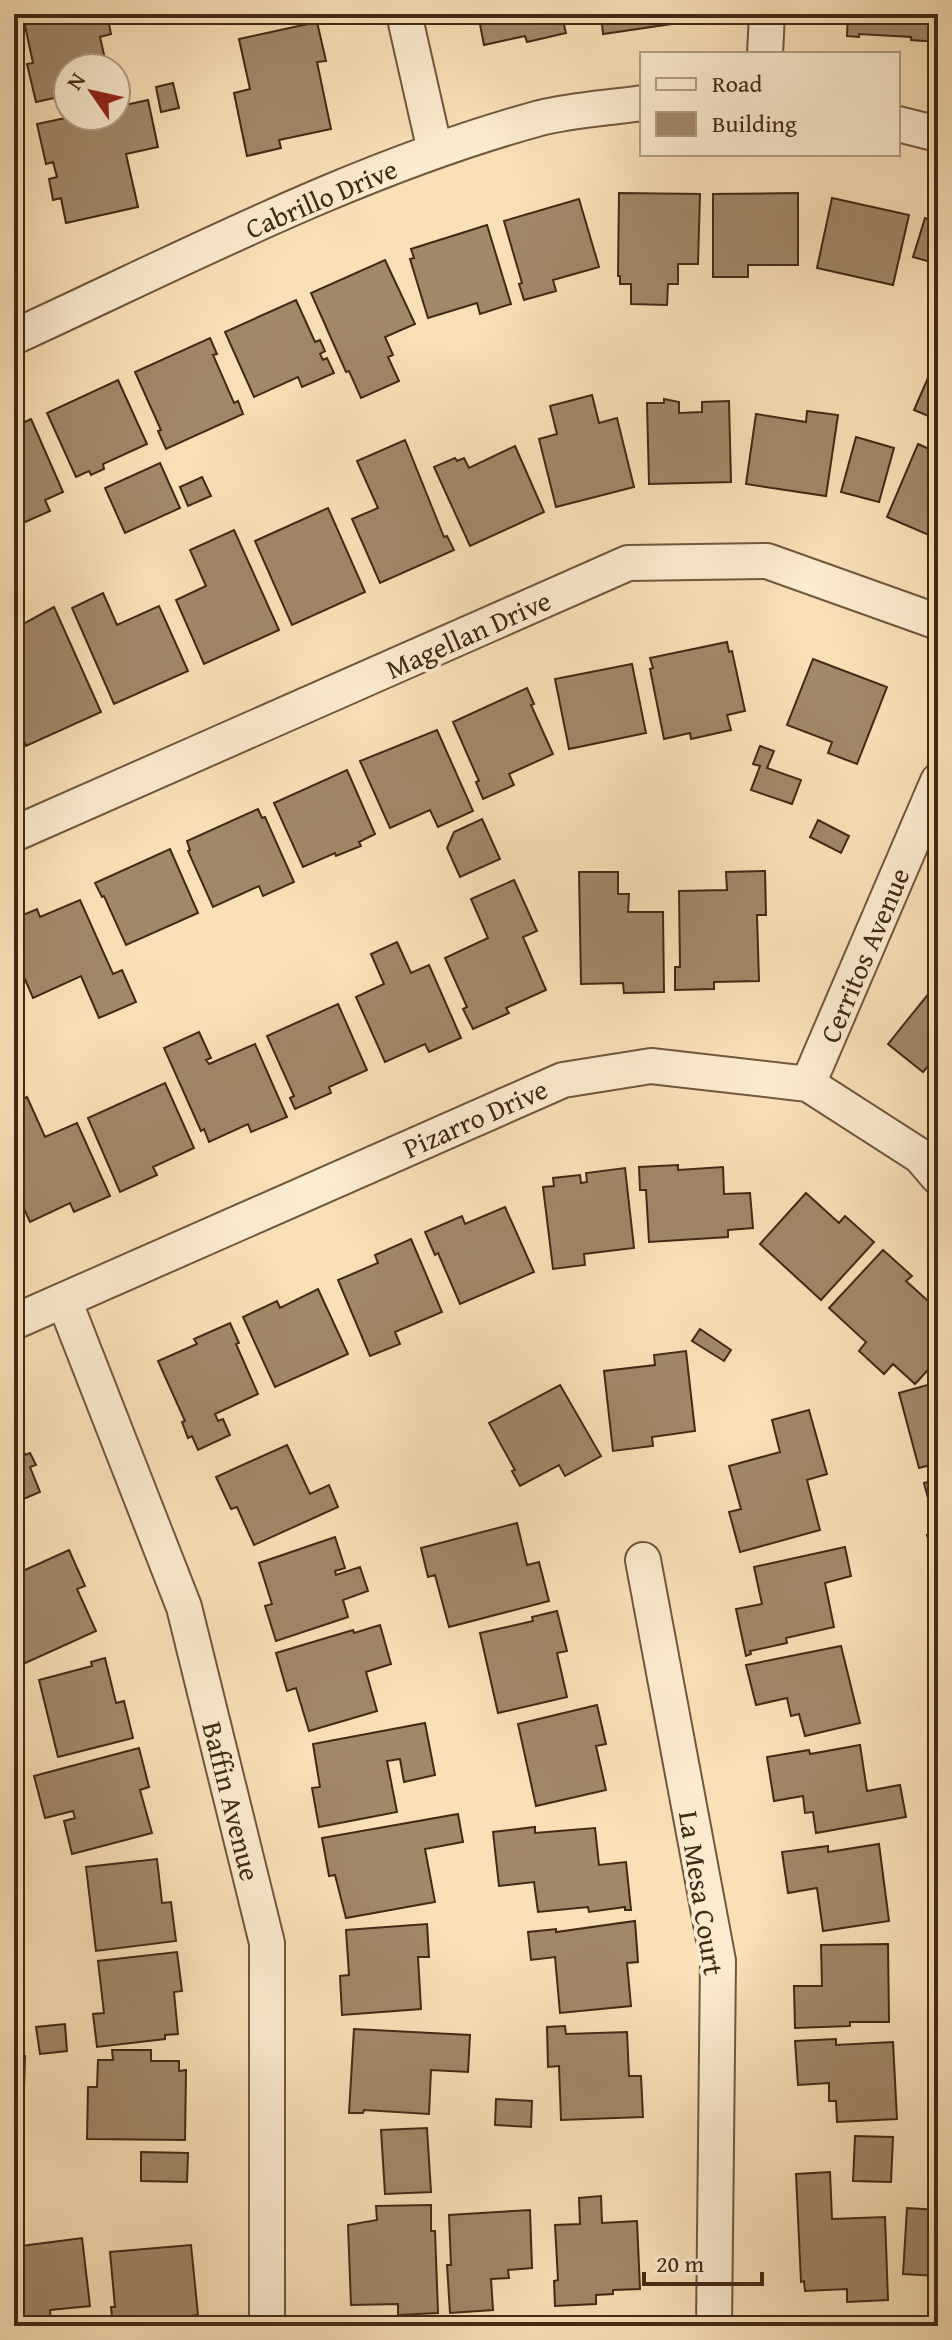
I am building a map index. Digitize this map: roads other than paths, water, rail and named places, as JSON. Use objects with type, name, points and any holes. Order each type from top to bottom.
[{"type":"street","points":[[404,14],[435,151]]},
{"type":"street","points":[[765,52],[767,14]]},
{"type":"street","name":"Cabrillo Drive","points":[[14,337],[337,188],[435,151],[543,117],[640,103]]},
{"type":"street","points":[[900,124],[938,134]]},
{"type":"street","name":"Magellan Drive","points":[[14,834],[628,563],[767,561],[938,622]]},
{"type":"street","name":"Cerritos Avenue","points":[[808,1084],[938,781]]},
{"type":"street","name":"Pizarro Drive","points":[[14,1322],[563,1080],[651,1066],[808,1084],[920,1156],[938,1177]]},
{"type":"street","name":"Baffin Avenue","points":[[64,1300],[184,1607],[267,1943],[267,2326]]},
{"type":"street","name":"La Mesa Court","points":[[643,1560],[718,1961],[714,2326]]}]
